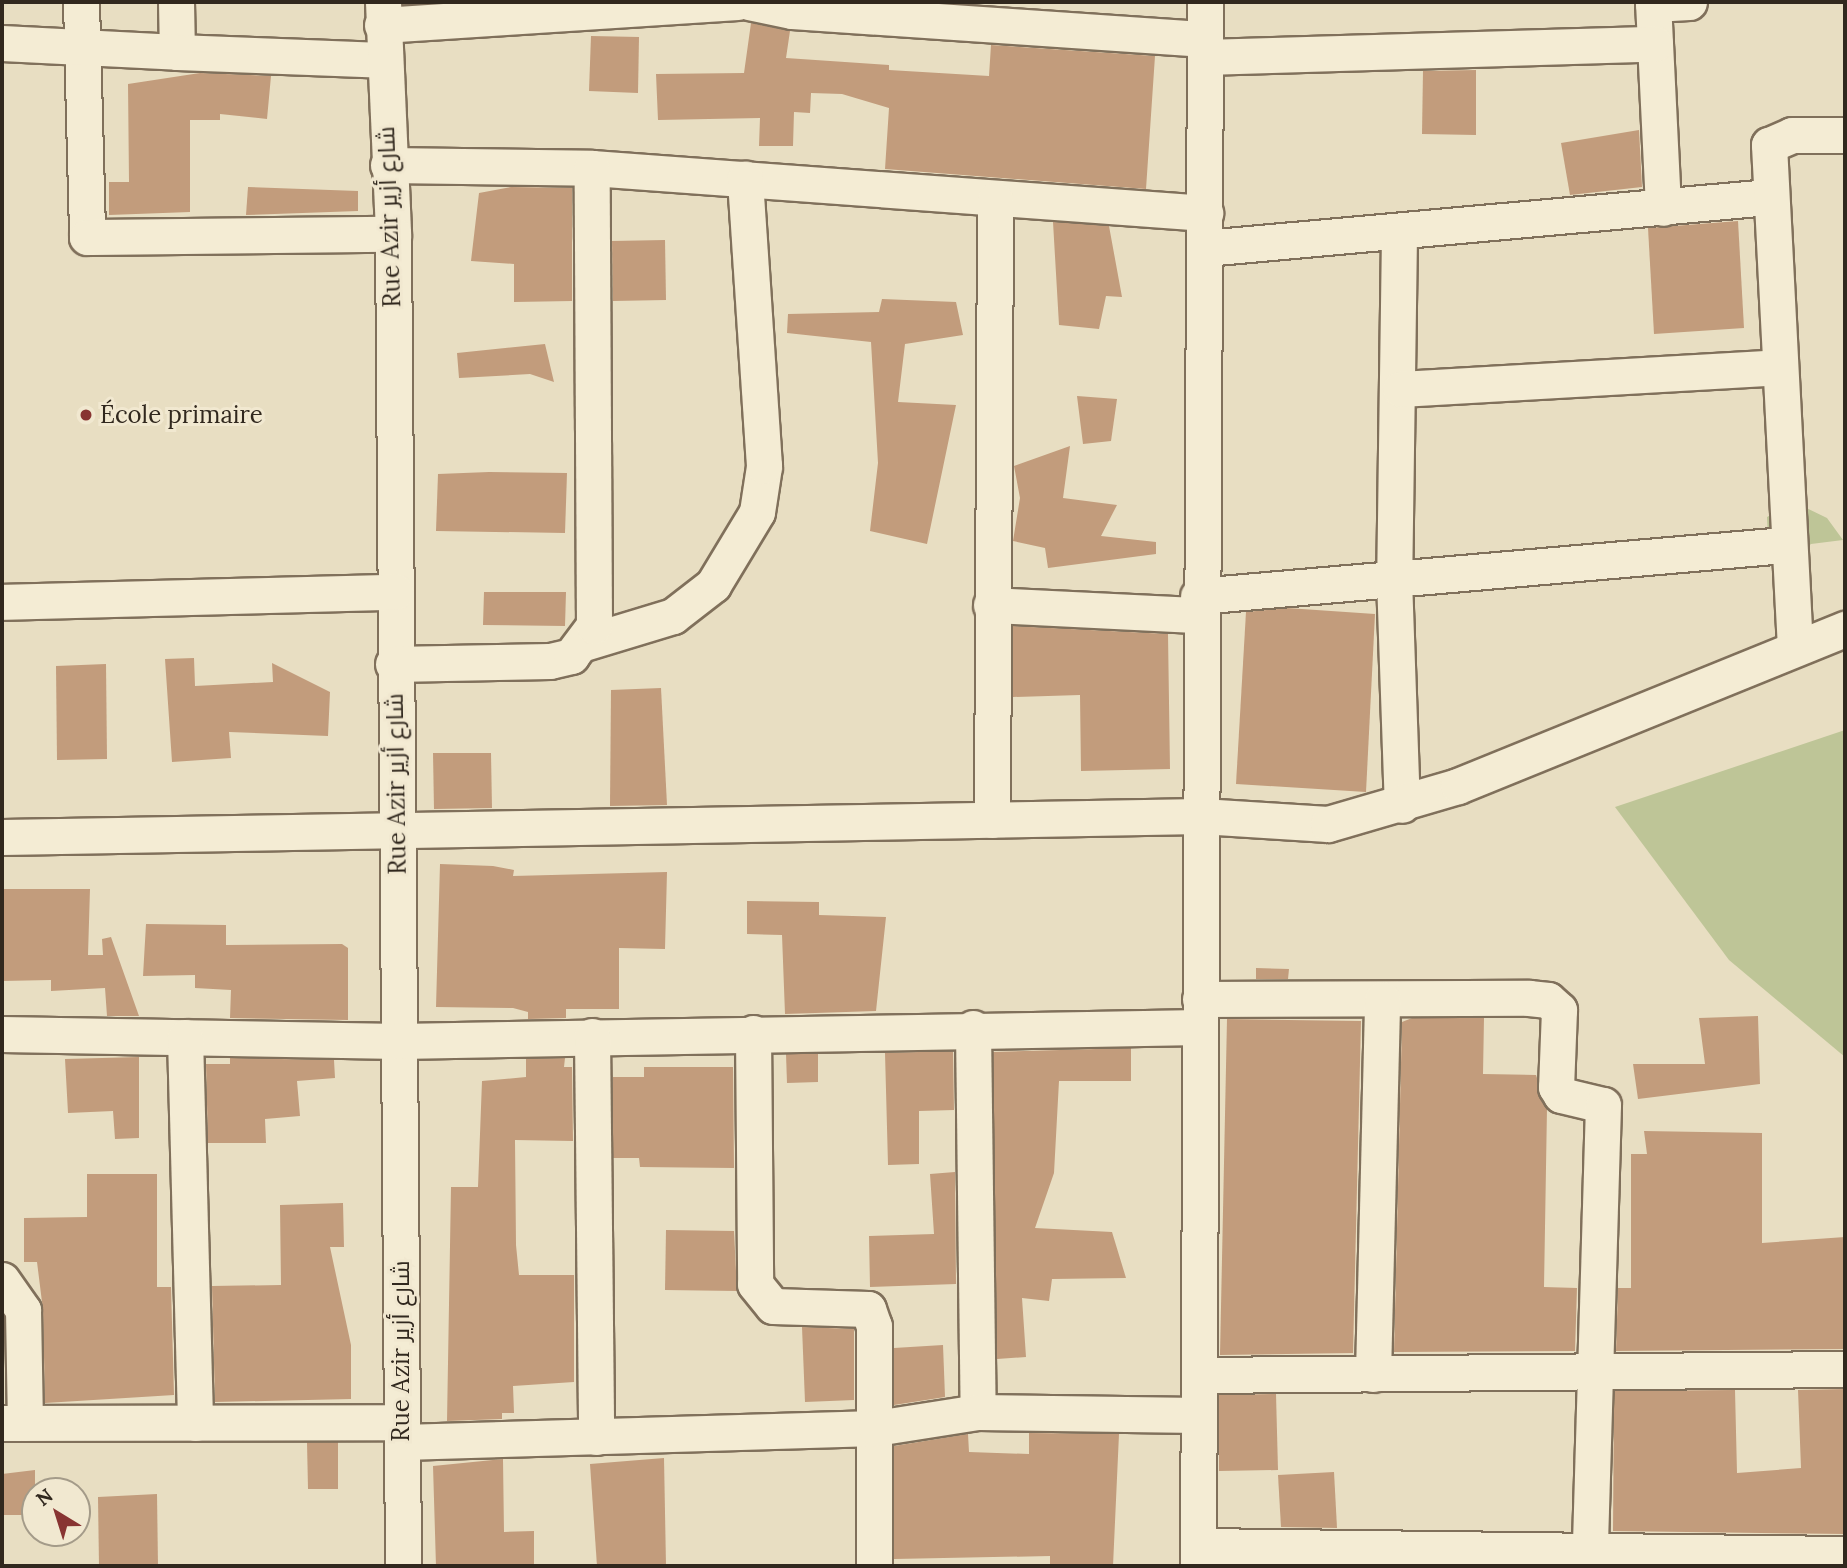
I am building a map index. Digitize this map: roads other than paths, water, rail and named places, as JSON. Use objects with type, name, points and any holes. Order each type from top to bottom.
[{"type":"street","points":[[81,2],[87,237],[393,234]]},
{"type":"street","points":[[176,2],[177,52]]},
{"type":"street","points":[[382,14],[737,2]]},
{"type":"street","points":[[749,2],[1205,48],[1655,44]]},
{"type":"street","points":[[1205,2],[1205,248],[1198,605],[1201,816],[1198,1556],[1589,1558],[1845,1554]]},
{"type":"street","points":[[1662,208],[1653,3],[1689,2]]},
{"type":"street","name":"Rue Azir شارع أزير","points":[[382,14],[382,60],[393,234],[396,592],[393,664],[398,830],[402,1566]]},
{"type":"street","points":[[2,43],[382,60]]},
{"type":"street","points":[[1795,648],[1785,545],[1769,145],[1792,135],[1845,135]]},
{"type":"street","points":[[388,165],[592,168],[1205,214]]},
{"type":"street","points":[[393,664],[550,661],[571,656],[584,643],[594,626],[592,168]]},
{"type":"street","points":[[584,643],[683,608],[713,585],[757,512],[764,466],[745,179]]},
{"type":"street","points":[[1205,248],[1399,234],[1769,197]]},
{"type":"street","points":[[992,820],[995,200]]},
{"type":"street","points":[[1399,234],[1400,389],[1394,579],[1402,805]]},
{"type":"street","points":[[1400,389],[1778,367]]},
{"type":"street","points":[[991,605],[1198,605],[1394,579],[1785,545]]},
{"type":"street","points":[[2,601],[396,592]]},
{"type":"street","points":[[2,837],[1201,816],[1328,824],[1402,805],[1845,629]]},
{"type":"street","points":[[1373,1374],[1382,999]]},
{"type":"street","points":[[2,1034],[399,1041],[973,1028],[1382,999],[1548,1000],[1559,1010],[1556,1087],[1561,1095],[1603,1105],[1589,1558]]},
{"type":"street","points":[[973,1028],[978,1412]]},
{"type":"street","points":[[753,1033],[755,1284],[773,1306],[868,1309],[876,1428],[874,1566]]},
{"type":"street","points":[[592,1036],[596,1437]]},
{"type":"street","points":[[185,1037],[195,1423]]},
{"type":"street","points":[[2,1280],[23,1310],[13,1423],[195,1423],[596,1437],[876,1428],[978,1412],[1199,1415]]},
{"type":"street","points":[[1199,1374],[1845,1369]]},
{"type":"place","name":"École primaire","points":[[86,415]]}]
